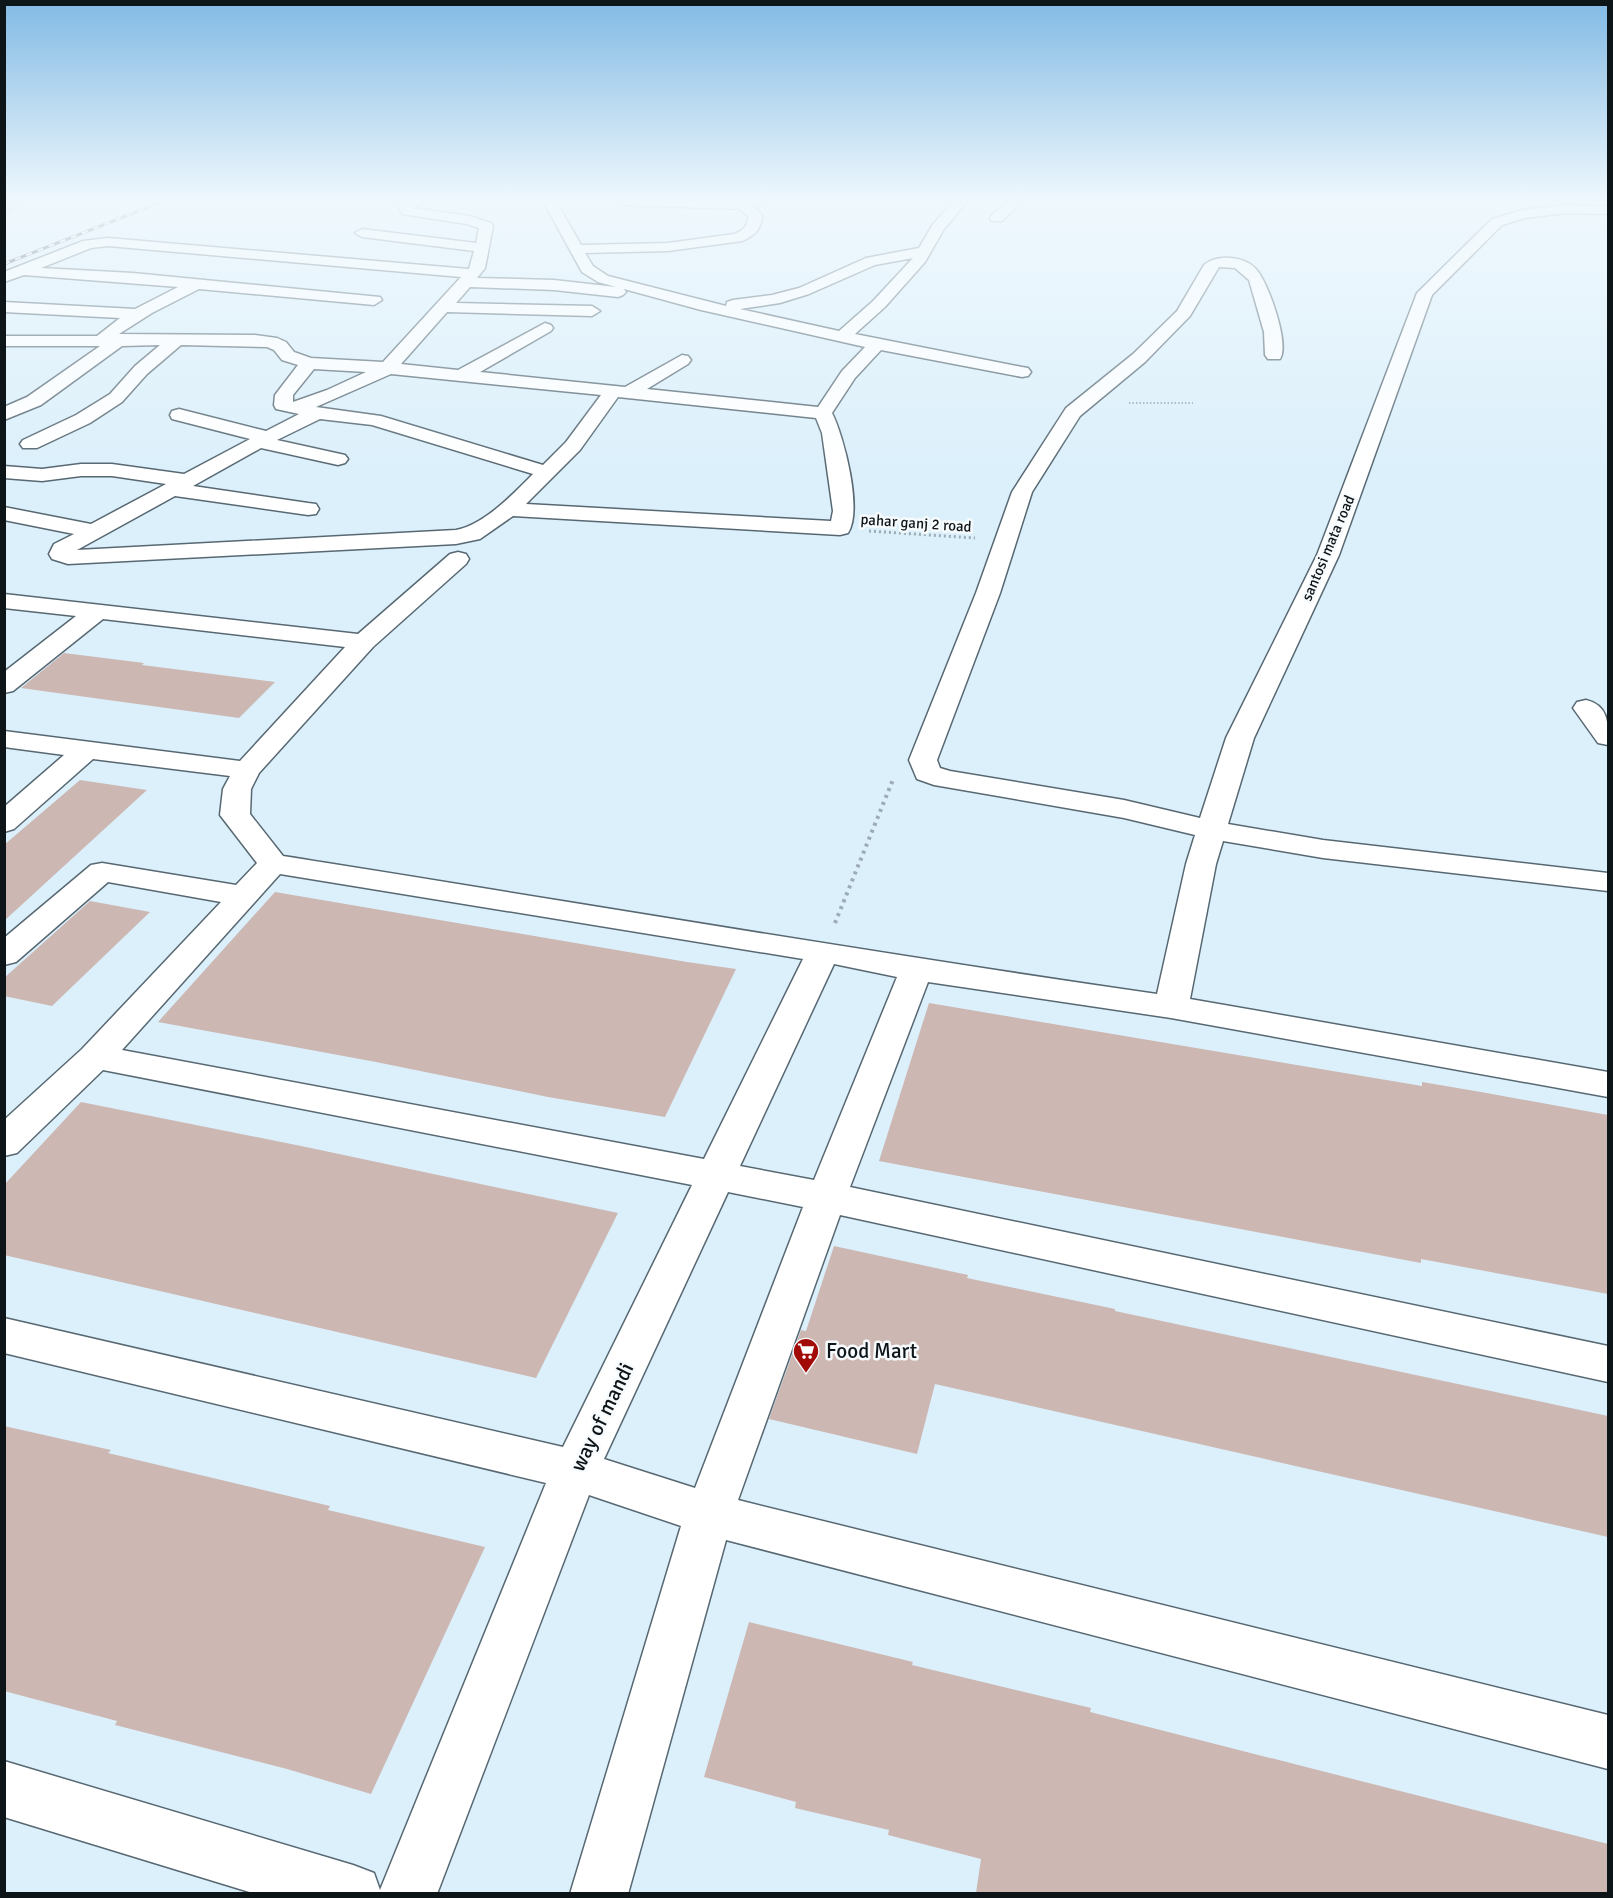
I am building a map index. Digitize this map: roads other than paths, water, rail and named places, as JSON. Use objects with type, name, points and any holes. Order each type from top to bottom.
[{"type":"street","points":[[4,414],[34,401],[111,339],[136,314],[186,290]]},
{"type":"street","points":[[247,290],[374,300]]},
{"type":"street","points":[[293,410],[388,368],[460,290]]},
{"type":"street","points":[[602,290],[701,309],[774,300],[807,290],[838,294]]},
{"type":"street","points":[[643,290],[842,337],[1022,372]]},
{"type":"street","points":[[842,337],[892,290]]},
{"type":"street","points":[[1197,290],[1184,313],[1139,358],[1073,412],[1022,492],[988,593],[923,760],[927,773],[944,778],[1124,809],[1213,830],[1323,849],[1608,882]]},
{"type":"street","points":[[1262,290],[1275,334],[1274,355]]},
{"type":"street","name":"santosi mata road","points":[[1171,1007],[1201,864],[1240,738],[1329,555],[1425,293],[1428,290]]},
{"type":"street","points":[[859,297],[883,300]]},
{"type":"street","points":[[4,307],[136,314]]},
{"type":"street","points":[[445,307],[592,310]]},
{"type":"street","points":[[462,375],[524,342],[545,328]]},
{"type":"street","points":[[4,341],[111,339],[271,342],[280,346],[288,356],[309,363],[462,375],[823,413]]},
{"type":"street","points":[[30,444],[84,419],[116,398],[141,370],[177,340]]},
{"type":"street","points":[[823,413],[848,375],[877,344]]},
{"type":"street","points":[[317,413],[92,531],[62,549],[60,554],[68,556],[456,537],[472,534],[509,509],[573,446],[622,391],[682,360]]},
{"type":"street","points":[[309,363],[284,395],[283,405],[293,410],[374,420],[546,472]]},
{"type":"street","points":[[4,396],[34,401]]},
{"type":"street","points":[[509,509],[840,528],[844,511],[841,488],[832,433],[823,413]]},
{"type":"street","points":[[179,415],[338,459]]},
{"type":"street","points":[[4,472],[42,475],[81,470],[112,470],[308,509]]},
{"type":"street","points":[[4,513],[92,531]]},
{"type":"street","points":[[458,559],[364,642],[247,770],[237,789],[234,804],[235,815],[273,864],[916,969],[1171,1007],[1608,1085]]},
{"type":"street","points":[[4,601],[364,642]]},
{"type":"street","points":[[4,685],[97,612]]},
{"type":"street","points":[[1586,708],[1608,737]]},
{"type":"street","points":[[4,739],[247,770]]},
{"type":"street","points":[[4,823],[86,750]]},
{"type":"street","points":[[4,1143],[95,1057],[273,864]]},
{"type":"street","points":[[4,955],[102,872],[244,896]]},
{"type":"street","name":"way of mandi","points":[[408,1893],[575,1470],[718,1177],[823,952]]},
{"type":"street","points":[[599,1893],[709,1514],[827,1197],[916,969]]},
{"type":"street","points":[[95,1057],[827,1197],[1608,1364]]},
{"type":"street","points":[[4,1335],[575,1470],[709,1514],[1608,1742]]},
{"type":"street","points":[[4,1789],[353,1893]]},
{"type":"place","name":"Food Mart","points":[[806,1374]]}]
